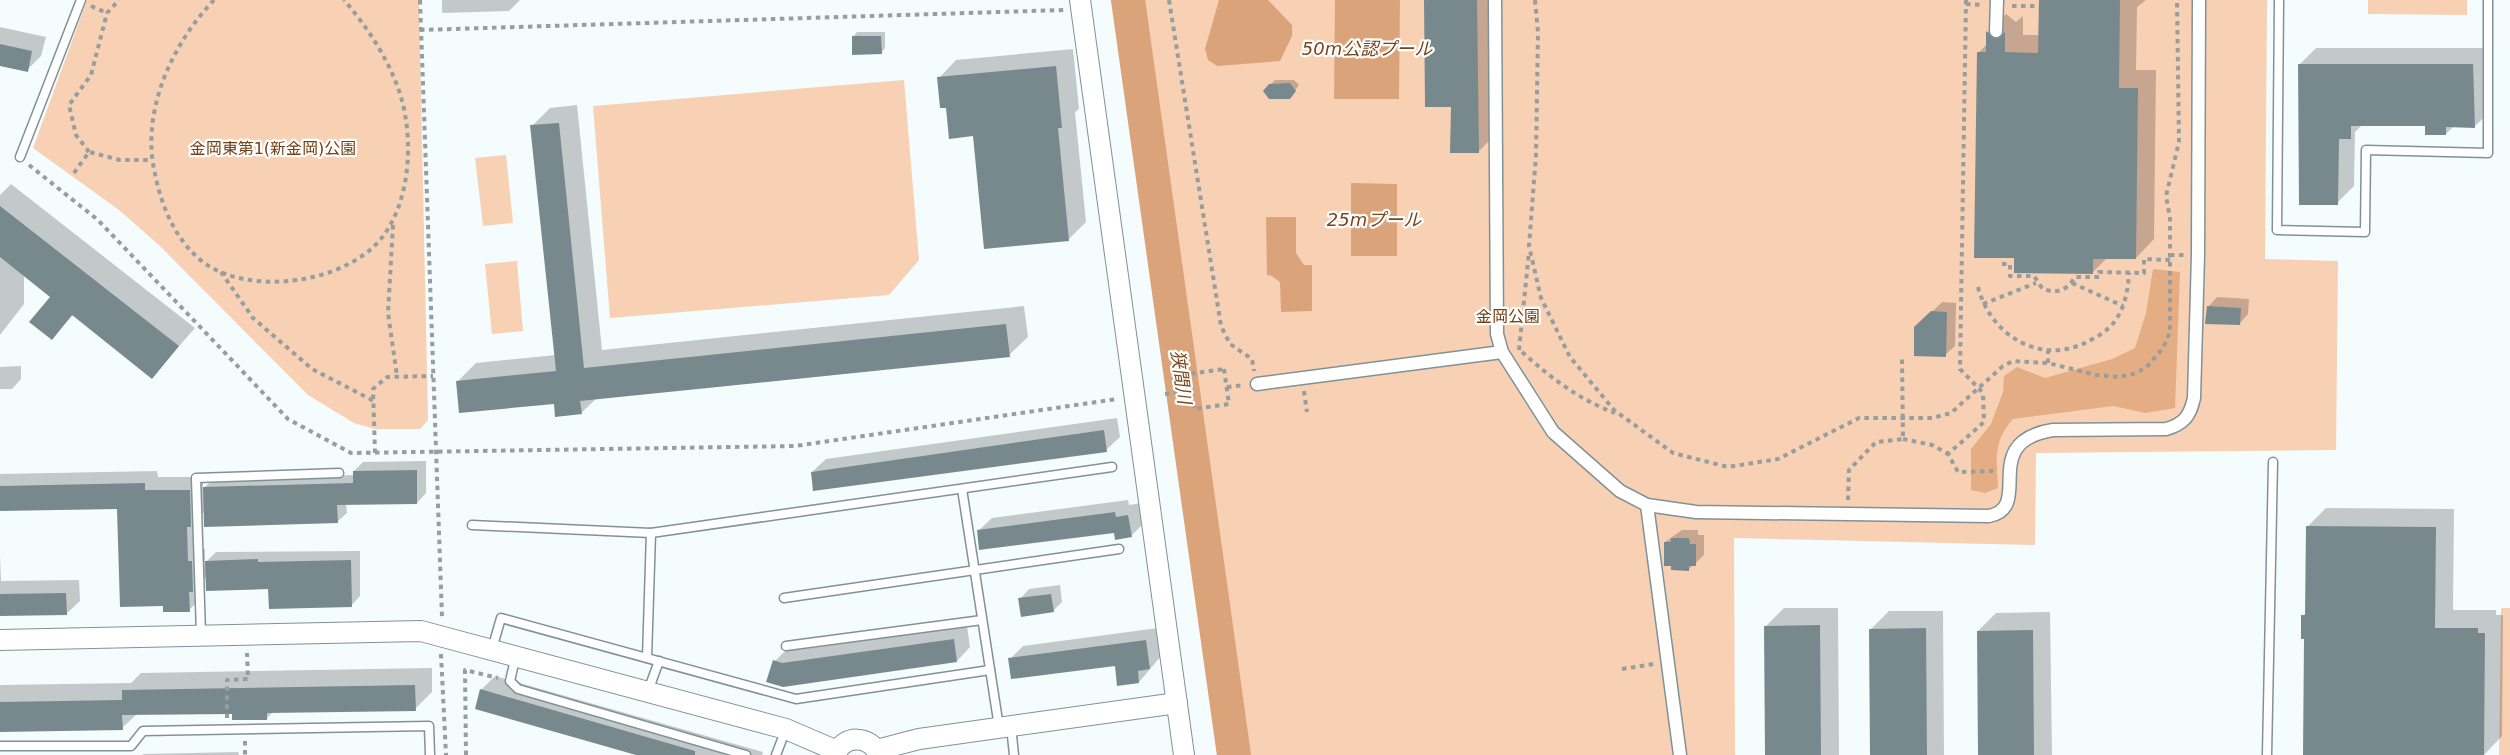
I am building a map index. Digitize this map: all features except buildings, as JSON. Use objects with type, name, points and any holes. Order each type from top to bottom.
[{"type":"street","points":[[1495,0],[1497,334],[1502,352],[1553,432],[1620,491],[1647,505],[1696,512],[1989,516],[2000,514],[2009,500],[2009,472],[2016,447],[2025,438],[2036,433],[2166,429],[2179,425],[2191,414],[2194,398],[2198,255],[2199,0]]},
{"type":"street","points":[[1996,0],[1996,32]]},
{"type":"street","points":[[1081,5],[1184,755]]},
{"type":"street","points":[[1257,384],[1502,352]]},
{"type":"street","points":[[1647,505],[1680,755]]},
{"type":"street","points":[[0,640],[421,631],[786,729],[836,753],[849,740],[857,739],[872,744],[878,753],[902,742],[1177,703]]},
{"type":"lane","points":[[20,157],[81,0]]},
{"type":"lane","points":[[2279,0],[2277,230],[2365,232],[2366,150],[2488,153],[2488,0]]},
{"type":"lane","points":[[2267,755],[2273,462]]},
{"type":"lane","points":[[472,525],[651,534],[1112,467]]},
{"type":"lane","points":[[201,634],[196,478],[339,473]]},
{"type":"lane","points":[[962,489],[990,670],[1014,755]]},
{"type":"lane","points":[[647,658],[651,534]]},
{"type":"lane","points":[[784,598],[1119,549]]},
{"type":"lane","points":[[492,649],[501,618],[796,699],[990,670]]},
{"type":"lane","points":[[786,646],[982,620]]},
{"type":"lane","points":[[516,655],[510,681],[518,688],[746,755]]},
{"type":"lane","points":[[648,691],[659,661]]},
{"type":"lane","points":[[0,746],[131,746],[143,731],[429,726],[429,755]]},
{"type":"lane","points":[[776,755],[786,729]]},
{"type":"path","points":[[119,0],[107,13],[91,75],[69,105],[76,135],[89,152],[120,160],[152,160]]},
{"type":"path","points":[[214,0],[185,36],[165,76],[156,111],[152,160],[165,212],[197,257],[221,272],[265,280],[314,279],[348,266],[378,242],[393,223]]},
{"type":"path","points":[[344,0],[364,24],[387,63],[401,98],[406,138],[406,183],[393,223],[388,313],[397,376]]},
{"type":"path","points":[[420,0],[442,617]]},
{"type":"path","points":[[1169,0],[1221,326],[1230,344],[1252,359],[1257,384]]},
{"type":"path","points":[[1535,0],[1538,32],[1536,155],[1519,350],[1560,385],[1593,405],[1621,415]]},
{"type":"path","points":[[1948,453],[1984,422],[1983,393],[1960,369],[1966,0]]},
{"type":"path","points":[[1529,246],[1541,298],[1570,357],[1621,415],[1673,453],[1728,467],[1778,459],[1859,418],[1932,418],[1951,413],[2003,366],[2013,360],[2048,363],[2096,375],[2119,377],[2146,368],[2163,348],[2169,332],[2170,218],[2166,196],[2179,142],[2177,0]]},
{"type":"path","points":[[420,30],[1081,5]]},
{"type":"path","points":[[2016,6],[2039,6]]},
{"type":"path","points":[[74,172],[89,152]]},
{"type":"path","points":[[20,157],[98,220],[288,419],[351,453],[795,446],[1119,399]]},
{"type":"path","points":[[2002,264],[2010,264],[2010,276],[2034,276],[2036,283],[2048,291],[2059,291],[2072,283],[2075,277],[2098,277],[2099,272],[2144,273],[2144,259],[2170,260]]},
{"type":"path","points":[[221,272],[253,318],[312,369],[374,400]]},
{"type":"path","points":[[1978,287],[1983,304],[2000,328],[2013,339],[2030,347],[2048,351],[2075,348],[2095,339],[2114,322],[2123,306],[2129,273]]},
{"type":"path","points":[[1983,304],[2036,283]]},
{"type":"path","points":[[2072,283],[2123,306]]},
{"type":"path","points":[[2048,351],[2048,363]]},
{"type":"path","points":[[1902,358],[1903,439]]},
{"type":"path","points":[[1224,369],[1229,404],[1194,409],[1191,391],[1189,374],[1224,369]]},
{"type":"path","points":[[375,453],[373,389],[387,376],[433,376]]},
{"type":"path","points":[[1165,394],[1191,391]]},
{"type":"path","points":[[1848,490],[1849,470],[1876,442],[1903,439],[1932,445],[1948,453],[1958,472],[2009,472]]},
{"type":"path","points":[[228,729],[227,680],[248,679],[247,649]]},
{"type":"path","points":[[440,651],[446,755]]},
{"type":"path","points":[[1622,669],[1666,662]]},
{"type":"path","points":[[466,755],[465,670],[510,681]]},
{"type":"green space","name":"金岡東第1(新金岡)公園","points":[[87,0],[419,0],[428,420],[420,429],[375,429],[354,423],[308,395],[160,246],[119,210],[33,148]]},
{"type":"green space","name":"金岡公園","points":[[1143,0],[2267,0],[2265,259],[2338,261],[2336,450],[2036,453],[2035,545],[1734,538],[1735,755],[1251,755]]},
{"type":"green space","points":[[2368,0],[2467,0],[2467,15],[2368,14]]},
{"type":"green space","points":[[904,80],[919,260],[889,295],[610,318],[593,106]]},
{"type":"green space","points":[[506,155],[513,223],[483,226],[475,158]]},
{"type":"green space","points":[[517,261],[523,331],[492,334],[485,264]]},
{"type":"green space","points":[[2501,608],[2510,608],[2510,755],[2499,755]]},
{"type":"shaded area","points":[[2153,269],[2180,272],[2175,408],[2145,413],[2113,406],[2013,419],[2002,436],[1997,452],[1998,488],[1985,493],[1971,490],[1971,449],[1991,424],[2003,392],[2004,376],[2017,367],[2045,378],[2112,359],[2135,348],[2146,313]]},
{"type":"water","points":[[1219,0],[1268,0],[1292,25],[1292,36],[1280,61],[1217,66],[1208,60],[1205,49]]},
{"type":"water","name":"50m公認プール","points":[[1335,0],[1400,0],[1399,99],[1334,99]]},
{"type":"water","name":"25mプール","points":[[1351,183],[1397,184],[1397,256],[1351,256]]},
{"type":"water","points":[[1266,217],[1296,217],[1296,253],[1304,265],[1312,265],[1312,311],[1281,312],[1280,282],[1267,275]]},
{"type":"waterway","name":"狭間川","points":[[1128,0],[1234,755]]}]
